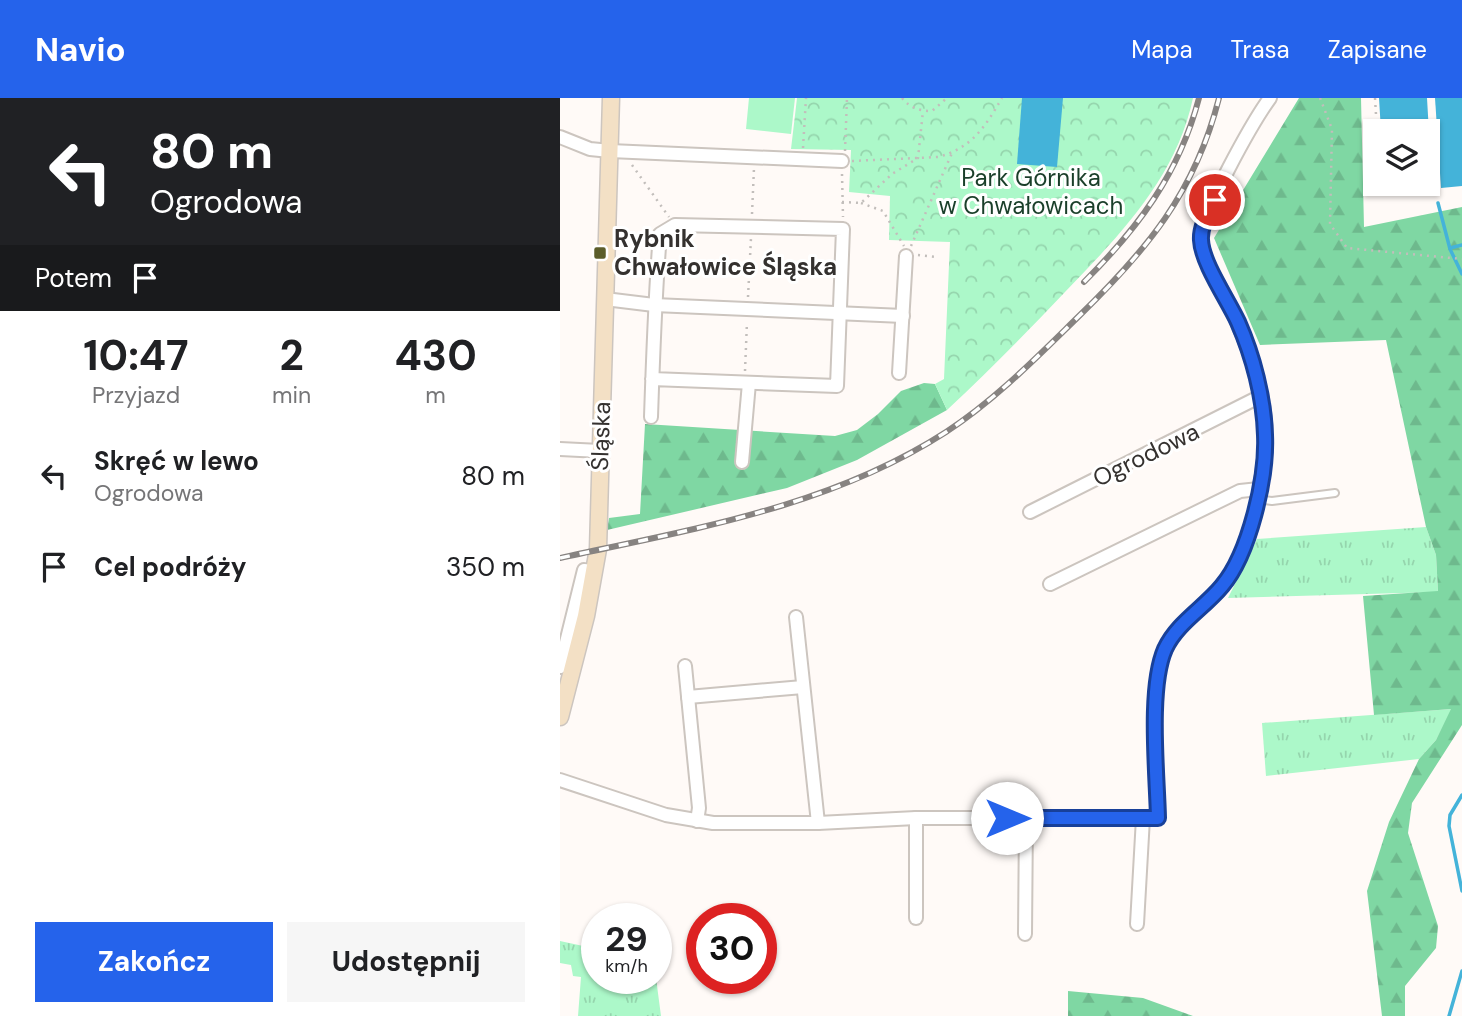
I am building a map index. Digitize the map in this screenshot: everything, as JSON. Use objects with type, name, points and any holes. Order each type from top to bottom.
[{"type":"street","name":"Śląska","points":[[560,717],[595,572],[611,98]]},
{"type":"street","points":[[560,780],[648,810],[697,821],[818,823],[916,818],[1158,818],[1157,689],[1163,656],[1175,633],[1222,586],[1233,571],[1243,548],[1258,494],[1265,436],[1261,396],[1239,324],[1201,241],[1207,216],[1238,148],[1260,104],[1270,98]]},
{"type":"street","points":[[560,137],[590,149],[610,152],[842,161]]},
{"type":"street","name":"Śląska","points":[[651,416],[654,305],[660,234],[675,225]]},
{"type":"street","points":[[652,379],[836,386],[843,229],[675,225]]},
{"type":"street","points":[[900,373],[907,255]]},
{"type":"street","points":[[605,299],[654,305],[903,316]]},
{"type":"street","points":[[742,462],[747,383]]},
{"type":"street","name":"Ogrodowa","points":[[1030,512],[1261,396]]},
{"type":"street","points":[[560,449],[600,452]]},
{"type":"street","points":[[1050,584],[1240,491],[1258,494]]},
{"type":"street","points":[[560,667],[584,570],[595,572]]},
{"type":"street","points":[[796,617],[818,823]]},
{"type":"street","points":[[685,666],[699,808],[697,821]]},
{"type":"street","points":[[688,697],[803,687]]},
{"type":"street","points":[[916,818],[916,918]]},
{"type":"street","points":[[1025,934],[1026,818]]},
{"type":"street","points":[[1138,924],[1143,818]]},
{"type":"lane","points":[[1258,494],[1272,500],[1335,493]]},
{"type":"path","points":[[802,159],[806,98]]},
{"type":"path","points":[[843,229],[842,161],[847,98]]},
{"type":"path","points":[[902,98],[911,107],[923,111],[932,111],[947,98]]},
{"type":"path","points":[[842,161],[918,158],[952,153],[976,138],[1002,98]]},
{"type":"path","points":[[1320,98],[1332,129],[1330,224],[1346,248],[1462,259]]},
{"type":"path","points":[[1376,98],[1377,119]]},
{"type":"path","points":[[918,158],[923,111]]},
{"type":"path","points":[[629,152],[629,162],[675,225]]},
{"type":"path","points":[[907,255],[952,153]]},
{"type":"path","points":[[747,383],[747,309],[754,157]]},
{"type":"path","points":[[862,203],[892,174],[918,158]]},
{"type":"path","points":[[842,202],[862,203],[883,211],[907,255]]},
{"type":"path","points":[[907,255],[936,257]]},
{"type":"green space","points":[[749,98],[795,98],[791,134],[746,129]]},
{"type":"green space","name":"Park Górnika w Chwałowicach","points":[[797,98],[1193,98],[1174,154],[1160,180],[1125,227],[1086,271],[947,410],[935,384],[944,379],[950,242],[889,240],[890,196],[849,192],[851,150],[791,149]]},
{"type":"green space","points":[[1299,98],[1361,98],[1364,227],[1462,207],[1462,725],[1412,803],[1408,833],[1438,926],[1436,948],[1405,986],[1405,1016],[1382,1016],[1367,891],[1389,822],[1419,759],[1436,740],[1451,709],[1374,715],[1363,596],[1438,591],[1436,555],[1426,527],[1386,340],[1260,345],[1214,238]]},
{"type":"green space","points":[[924,383],[935,384],[947,410],[857,460],[787,488],[607,530],[609,518],[640,514],[645,424],[835,436],[857,430],[901,391]]},
{"type":"green space","points":[[1426,527],[1436,555],[1438,592],[1228,598],[1257,539]]},
{"type":"green space","points":[[1452,709],[1436,740],[1419,759],[1266,776],[1262,723]]},
{"type":"green space","points":[[560,941],[581,946],[581,977],[573,976],[571,965],[560,963]]},
{"type":"green space","points":[[581,977],[581,994],[658,994],[661,1016],[578,1016]]},
{"type":"green space","points":[[1068,991],[1143,998],[1193,1016],[1068,1016]]},
{"type":"water","points":[[1022,98],[1063,98],[1057,167],[1017,164]]},
{"type":"water","points":[[1379,98],[1427,98],[1428,119],[1380,119]]},
{"type":"water","points":[[1435,98],[1462,98],[1462,186],[1441,188],[1440,119],[1436,119]]},
{"type":"waterway","points":[[1438,203],[1450,249],[1462,274]]},
{"type":"waterway","points":[[1450,248],[1462,245]]},
{"type":"waterway","points":[[1462,795],[1450,815],[1449,826],[1462,891]]},
{"type":"waterway","points":[[1449,1016],[1462,971]]},
{"type":"railway","points":[[1084,282],[1122,241],[1154,198],[1180,151],[1199,98]]},
{"type":"railway","points":[[560,558],[710,525],[808,497],[902,458],[964,420],[1047,348],[1103,293],[1146,244],[1182,192],[1209,132],[1219,98]]},
{"type":"place","name":"Rybnik Chwałowice Śląska","points":[[600,253]]},
{"type":"route","points":[[1007,818],[1158,818],[1157,689],[1160,664],[1175,633],[1209,601],[1237,564],[1256,499],[1265,450],[1261,396],[1239,324],[1202,246],[1202,229],[1215,200]]}]
